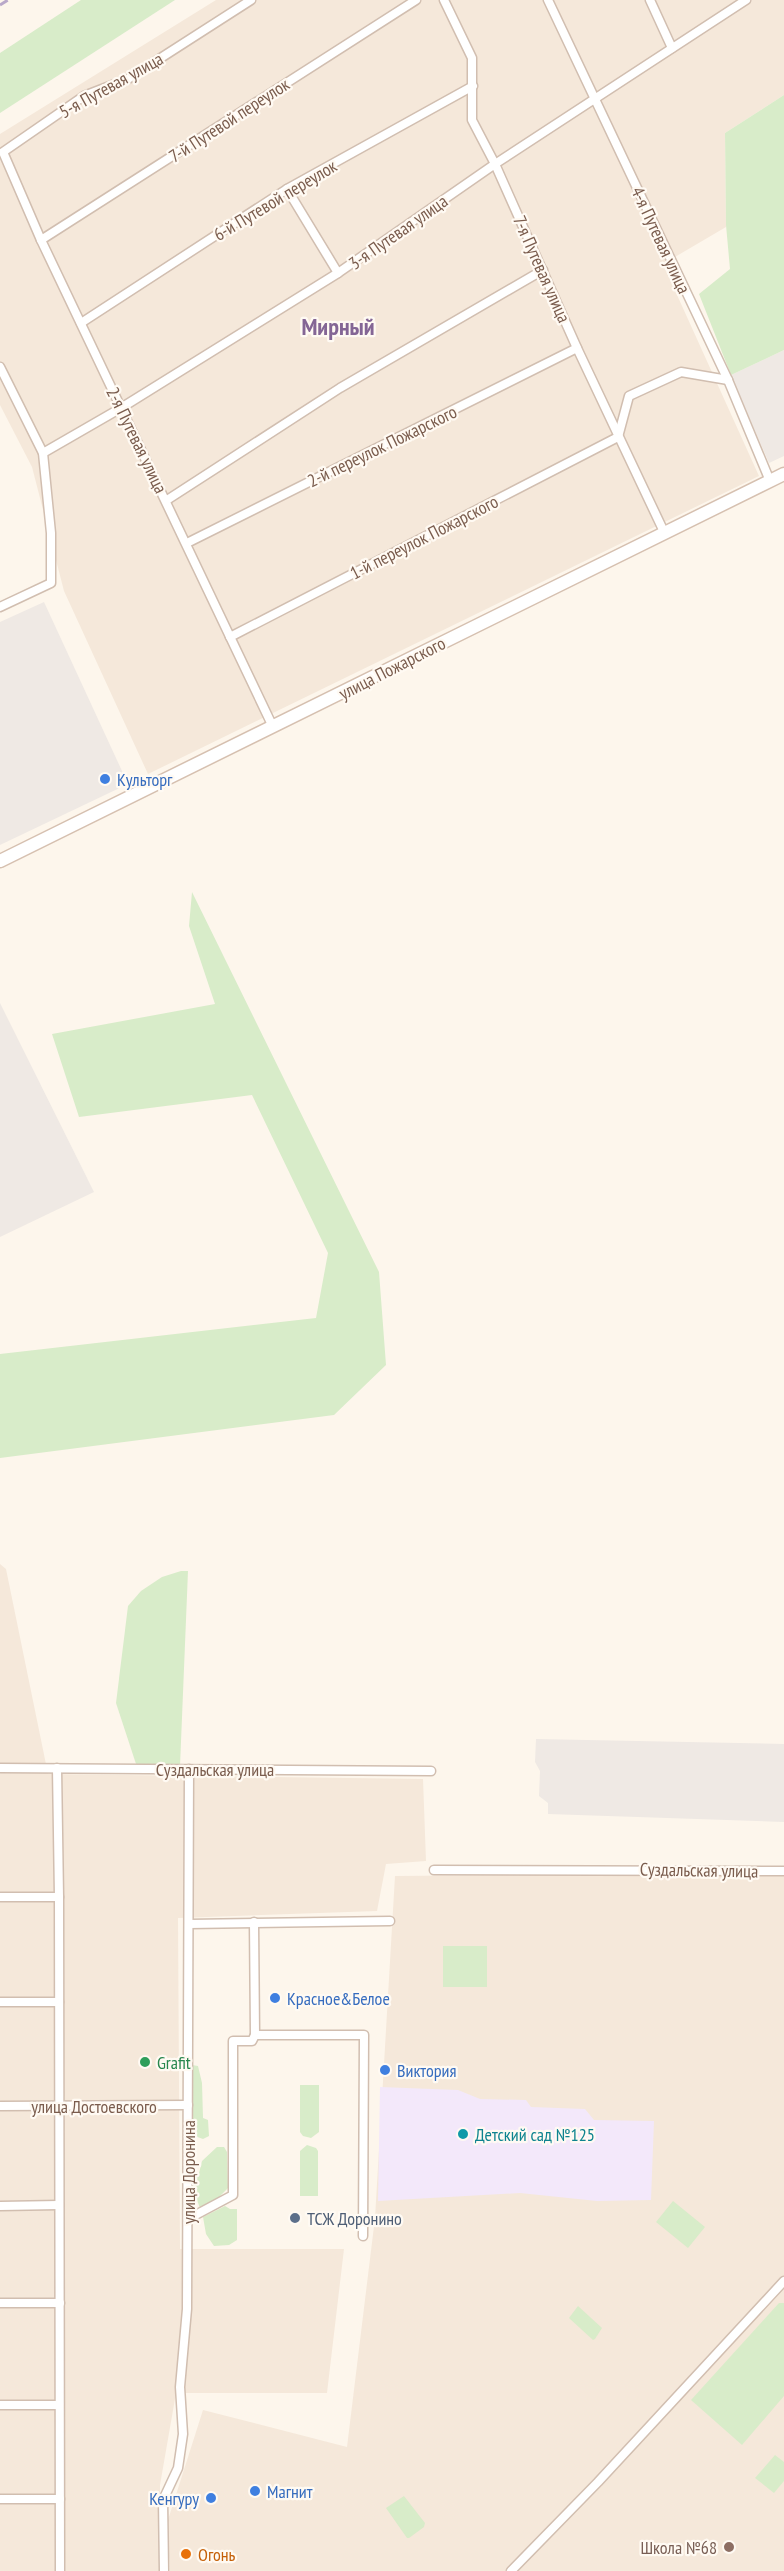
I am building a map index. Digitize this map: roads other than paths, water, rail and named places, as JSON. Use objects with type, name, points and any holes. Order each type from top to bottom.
[{"type":"street","name":"5-я Путевая улица","points":[[3,152],[84,96],[128,79],[251,0]]},
{"type":"street","name":"7-й Путевой переулок","points":[[41,240],[416,0]]},
{"type":"street","name":"7-я Путевая улица","points":[[444,0],[472,58],[472,120],[495,164],[576,348],[665,534]]},
{"type":"street","name":"4-я Путевая улица","points":[[548,0],[728,380],[770,481]]},
{"type":"street","points":[[650,0],[672,48]]},
{"type":"street","name":"3-я Путевая улица","points":[[43,453],[121,408],[338,273],[495,164],[746,0]]},
{"type":"street","name":"6-й Путевой переулок","points":[[81,323],[288,189],[473,86]]},
{"type":"street","name":"2-я Путевая улица","points":[[3,152],[41,240],[167,500],[273,727]]},
{"type":"street","points":[[288,189],[338,273]]},
{"type":"street","points":[[167,500],[340,388],[543,270]]},
{"type":"street","name":"2-й переулок Пожарского","points":[[186,543],[576,348]]},
{"type":"street","points":[[0,367],[43,453],[51,533],[51,583],[0,607]]},
{"type":"street","points":[[618,437],[629,396],[681,372],[728,380]]},
{"type":"street","name":"1-й переулок Пожарского","points":[[230,637],[618,437]]},
{"type":"street","name":"улица Пожарского","points":[[0,861],[784,474]]},
{"type":"street","name":"Суздальская улица","points":[[0,1768],[431,1771]]},
{"type":"street","points":[[57,1768],[60,2571]]},
{"type":"street","name":"улица Доронина","points":[[164,2571],[163,2500],[178,2468],[183,2434],[180,2387],[187,2309],[189,1769]]},
{"type":"street","name":"Суздальская улица","points":[[434,1870],[784,1871]]},
{"type":"street","points":[[0,1897],[59,1897]]},
{"type":"street","points":[[189,1924],[390,1921]]},
{"type":"street","points":[[188,2219],[232,2195],[232,2041],[252,2041],[255,2035],[254,1922]]},
{"type":"street","points":[[0,2002],[59,2002]]},
{"type":"street","points":[[255,2035],[364,2035],[363,2236]]},
{"type":"street","name":"улица Достоевского","points":[[0,2106],[188,2105]]},
{"type":"street","points":[[0,2206],[59,2205]]},
{"type":"street","points":[[512,2571],[598,2482],[784,2280]]},
{"type":"street","points":[[0,2303],[60,2303]]},
{"type":"street","points":[[0,2405],[59,2404]]},
{"type":"street","points":[[0,2499],[60,2499]]},
{"type":"railway","points":[[0,5],[8,0]]},
{"type":"place","name":"Культорг","points":[[105,779]]},
{"type":"place","name":"Красное&Белое","points":[[275,1998]]},
{"type":"place","name":"Grafit","points":[[145,2062]]},
{"type":"place","name":"Виктория","points":[[385,2070]]},
{"type":"place","name":"Детский сад №125","points":[[463,2134]]},
{"type":"place","name":"ТСЖ Доронино","points":[[295,2218]]},
{"type":"place","name":"Магнит","points":[[255,2491]]},
{"type":"place","name":"Кенгуру","points":[[211,2498]]},
{"type":"place","name":"Школа №68","points":[[729,2547]]},
{"type":"place","name":"Огонь","points":[[186,2554]]},
{"type":"district","name":"Мирный","points":[[338,326]]}]
